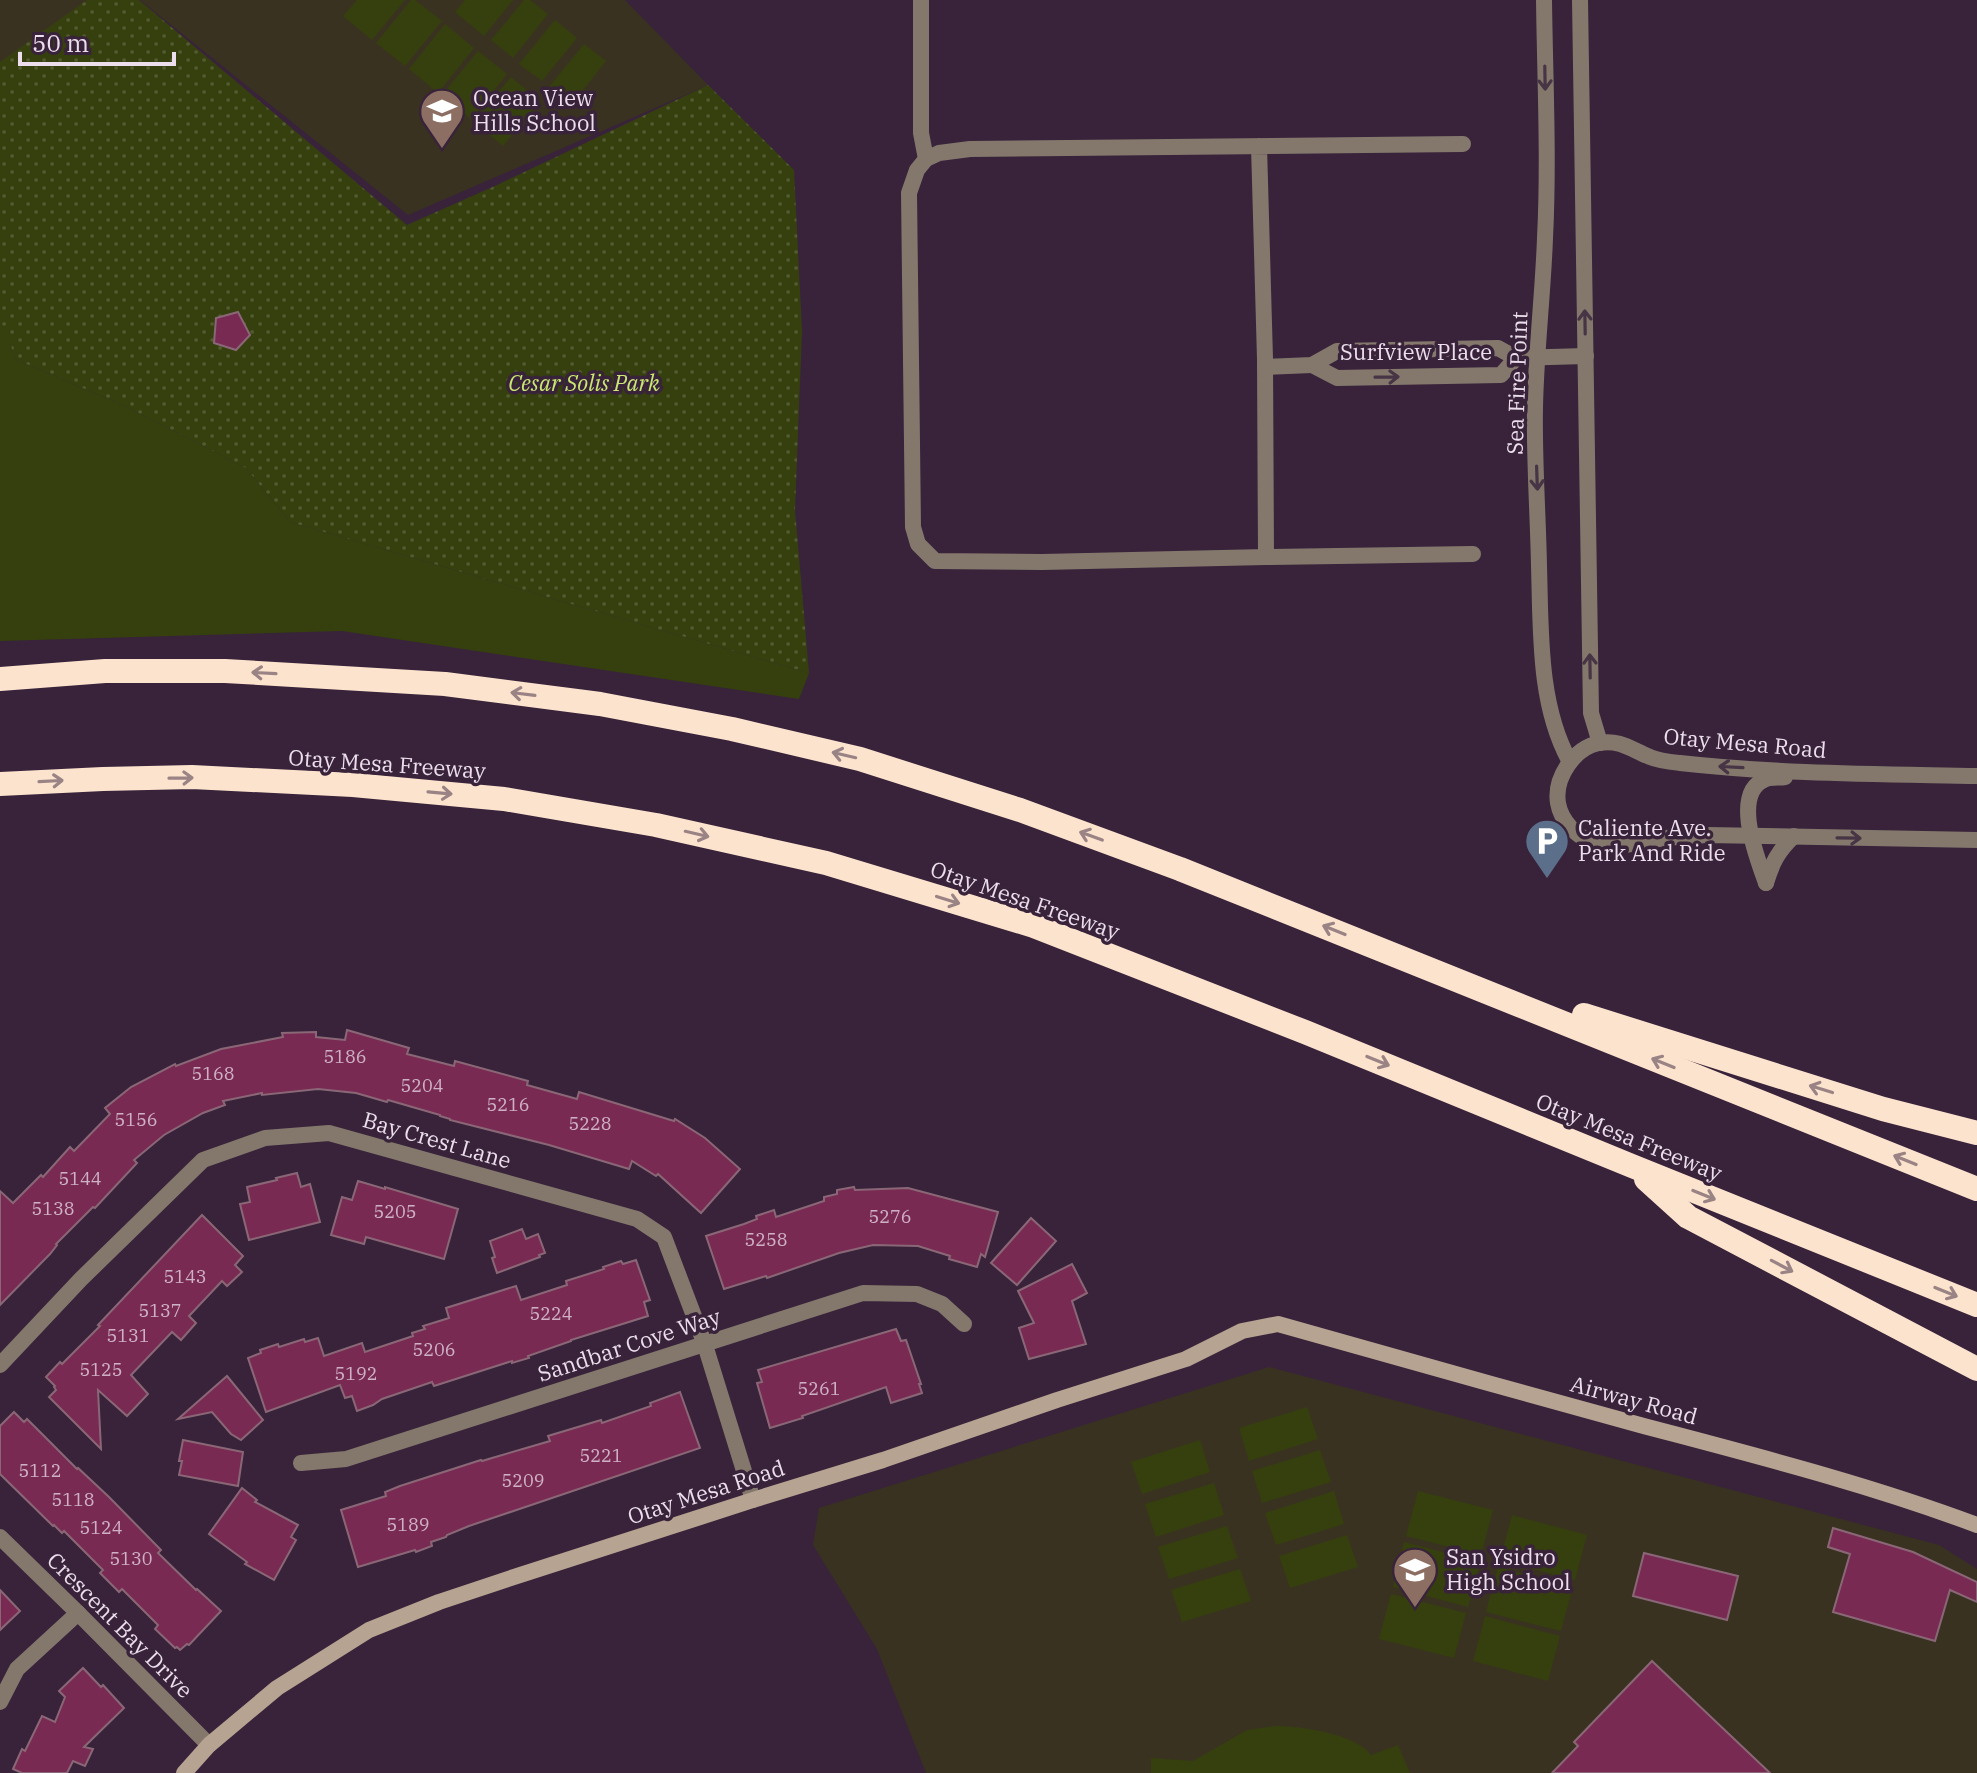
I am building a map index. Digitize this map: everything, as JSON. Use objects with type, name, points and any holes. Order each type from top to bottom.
[{"type":"highway","points":[[0,679],[105,671],[225,671],[445,684],[600,704],[717,726],[860,759],[1020,810],[1180,869],[1977,1189]]},
{"type":"highway","name":"Otay Mesa Freeway","points":[[0,784],[192,777],[353,785],[504,799],[656,825],[826,863],[1034,926],[1305,1032],[1977,1305]]},
{"type":"highway","points":[[1406,959],[1883,1109],[1977,1133]]},
{"type":"highway","points":[[1632,1166],[1688,1217],[1977,1369]]},
{"type":"main road","name":"Otay Mesa Road","points":[[184,1773],[209,1745],[277,1688],[369,1630],[439,1602],[1186,1359],[1242,1331],[1278,1324]]},
{"type":"main road","name":"Airway Road","points":[[1278,1324],[1795,1466],[1977,1525]]},
{"type":"street","points":[[921,0],[921,133],[926,159]]},
{"type":"street","name":"Sea Fire Point","points":[[1544,0],[1547,191],[1534,408],[1540,588],[1550,713],[1570,762]]},
{"type":"street","points":[[1580,0],[1591,713],[1600,743],[1579,752],[1570,762],[1559,785],[1558,803],[1564,820],[1574,831],[1594,843],[1628,844],[1707,835],[1977,840]]},
{"type":"street","points":[[1463,144],[970,149],[939,153],[926,159],[917,170],[909,193],[913,527],[918,544],[935,561],[1473,554]]},
{"type":"street","points":[[1259,146],[1266,557]]},
{"type":"street","name":"Surfview Place","points":[[1265,367],[1312,365],[1337,351],[1498,348],[1516,358],[1586,356]]},
{"type":"street","name":"Surfview Place","points":[[1312,365],[1337,378],[1501,375],[1516,358]]},
{"type":"street","name":"Otay Mesa Road","points":[[1600,743],[1619,743],[1652,758],[1677,763],[1830,773],[1977,776]]},
{"type":"street","points":[[1794,836],[1773,861],[1766,883],[1750,836],[1747,816],[1749,800],[1756,786],[1765,779],[1830,773]]},
{"type":"street","name":"Bay Crest Lane","points":[[0,1365],[81,1279],[203,1160],[265,1138],[329,1133],[637,1219],[664,1237],[705,1345],[753,1500]]},
{"type":"street","name":"Sandbar Cove Way","points":[[301,1463],[346,1459],[863,1293],[917,1294],[942,1304],[964,1324]]},
{"type":"street","name":"Crescent Bay Drive","points":[[0,1537],[209,1745]]},
{"type":"street","points":[[0,1702],[17,1669],[78,1613]]},
{"type":"shaded area","points":[[0,0],[92,0],[0,70]]},
{"type":"shaded area","name":"Ocean View Hills School","points":[[140,0],[625,0],[708,85],[408,215]]},
{"type":"shaded area","name":"San Ysidro High School","points":[[1269,1367],[1939,1545],[1977,1569],[1977,1773],[926,1773],[877,1649],[813,1545],[819,1508]]},
{"type":"green space","name":"Cesar Solis Park","points":[[87,0],[139,0],[407,225],[708,85],[794,170],[802,331],[795,510],[809,673],[290,522],[246,468],[125,406],[15,359],[5,326],[0,325],[0,62]]},
{"type":"green space","points":[[357,0],[405,0],[372,40],[343,16]]},
{"type":"green space","points":[[411,0],[442,21],[405,66],[376,43]]},
{"type":"green space","points":[[465,0],[513,0],[484,36],[455,12]]},
{"type":"green space","points":[[524,0],[530,0],[548,14],[513,58],[491,40]]},
{"type":"green space","points":[[555,20],[577,38],[542,81],[519,64]]},
{"type":"green space","points":[[445,24],[474,48],[438,93],[409,69]]},
{"type":"green space","points":[[584,44],[606,61],[571,105],[549,87]]},
{"type":"green space","points":[[478,51],[507,74],[471,119],[442,95]]},
{"type":"green space","points":[[511,77],[540,101],[503,146],[474,122]]},
{"type":"green space","points":[[0,325],[5,325],[15,359],[125,406],[246,468],[290,522],[809,673],[799,699],[342,631],[0,641]]},
{"type":"green space","points":[[1307,1407],[1318,1439],[1249,1461],[1239,1428]]},
{"type":"green space","points":[[1200,1440],[1210,1472],[1142,1494],[1131,1462]]},
{"type":"green space","points":[[1320,1450],[1331,1482],[1262,1503],[1252,1471]]},
{"type":"green space","points":[[1214,1483],[1224,1515],[1156,1537],[1145,1504]]},
{"type":"green space","points":[[1334,1491],[1344,1524],[1276,1545],[1265,1513]]},
{"type":"green space","points":[[1418,1491],[1493,1510],[1481,1555],[1406,1536]]},
{"type":"green space","points":[[1512,1515],[1587,1535],[1575,1580],[1500,1560]]},
{"type":"green space","points":[[1227,1526],[1238,1558],[1169,1579],[1158,1547]]},
{"type":"green space","points":[[1347,1535],[1358,1567],[1290,1588],[1279,1556]]},
{"type":"green space","points":[[1404,1542],[1480,1562],[1468,1607],[1393,1587]]},
{"type":"green space","points":[[1498,1567],[1573,1587],[1561,1631],[1486,1612]]},
{"type":"green space","points":[[1240,1569],[1251,1601],[1182,1622],[1171,1590]]},
{"type":"green space","points":[[1391,1594],[1466,1613],[1454,1658],[1379,1639]]},
{"type":"green space","points":[[1485,1616],[1560,1636],[1548,1681],[1473,1661]]},
{"type":"green space","points":[[1276,1726],[1341,1737],[1364,1748],[1371,1755],[1398,1745],[1410,1773],[1151,1773],[1151,1758],[1193,1761],[1247,1730]]},
{"type":"building","points":[[238,312],[250,335],[236,350],[214,343],[216,318]]},
{"type":"building","points":[[347,1030],[409,1048],[407,1054],[454,1066],[455,1061],[528,1081],[527,1085],[577,1099],[579,1092],[675,1119],[705,1138],[740,1169],[701,1213],[658,1174],[656,1176],[632,1161],[629,1169],[356,1093],[318,1089],[262,1093],[223,1101],[225,1105],[203,1113],[164,1135],[134,1160],[137,1163],[0,1305],[0,1191],[13,1203],[41,1175],[43,1177],[70,1147],[74,1151],[110,1114],[105,1108],[131,1087],[175,1064],[221,1049],[283,1037],[282,1033],[316,1032],[316,1037],[345,1040]]},
{"type":"building","points":[[297,1173],[301,1187],[310,1184],[320,1222],[249,1240],[240,1204],[250,1202],[247,1187]]},
{"type":"building","points":[[358,1181],[458,1209],[444,1259],[366,1237],[364,1244],[331,1235],[342,1197],[352,1200]]},
{"type":"building","points":[[854,1187],[855,1190],[908,1188],[998,1212],[985,1257],[981,1254],[977,1267],[918,1246],[873,1245],[724,1289],[706,1236],[774,1210],[776,1217],[824,1201],[824,1197],[837,1194],[837,1190]]},
{"type":"building","points":[[202,1215],[243,1256],[235,1265],[242,1272],[227,1286],[222,1281],[189,1316],[196,1323],[181,1340],[172,1332],[131,1375],[148,1394],[127,1416],[98,1390],[101,1449],[49,1397],[56,1390],[46,1377],[100,1326]]},
{"type":"building","points":[[1031,1218],[1056,1241],[1017,1285],[991,1263]]},
{"type":"building","points":[[522,1229],[526,1239],[538,1234],[545,1253],[497,1273],[490,1241]]},
{"type":"building","points":[[636,1260],[650,1300],[644,1302],[648,1316],[571,1340],[529,1358],[434,1386],[432,1382],[357,1411],[352,1396],[345,1398],[340,1385],[266,1412],[248,1358],[278,1344],[279,1347],[318,1338],[324,1356],[362,1343],[365,1352],[413,1336],[412,1333],[425,1329],[423,1326],[449,1318],[446,1308],[516,1286],[521,1300],[567,1285],[566,1281],[603,1267]]},
{"type":"building","points":[[1072,1264],[1087,1293],[1072,1301],[1086,1344],[1029,1359],[1019,1328],[1034,1323],[1018,1291]]},
{"type":"building","points":[[896,1329],[901,1341],[906,1340],[922,1393],[891,1403],[886,1387],[770,1428],[757,1383],[762,1382],[758,1370]]},
{"type":"building","points":[[227,1376],[263,1420],[241,1440],[231,1434],[212,1412],[178,1419]]},
{"type":"building","points":[[680,1392],[700,1448],[469,1526],[416,1552],[358,1567],[341,1510],[386,1496],[385,1492],[400,1486],[550,1441],[548,1436],[601,1420],[602,1423],[651,1406],[650,1403]]},
{"type":"building","points":[[14,1412],[24,1422],[27,1419],[109,1497],[161,1550],[158,1553],[221,1611],[189,1645],[180,1650],[175,1648],[155,1629],[158,1625],[122,1589],[119,1592],[100,1573],[103,1570],[64,1531],[62,1533],[53,1526],[0,1474],[0,1426]]},
{"type":"building","points":[[183,1440],[243,1452],[238,1486],[179,1475]]},
{"type":"building","points":[[242,1488],[257,1500],[255,1502],[298,1525],[291,1537],[296,1540],[274,1580],[245,1564],[247,1562],[209,1534]]},
{"type":"building","points":[[1833,1528],[1913,1552],[1977,1582],[1977,1602],[1950,1590],[1935,1641],[1833,1612],[1850,1554],[1828,1547]]},
{"type":"building","points":[[1644,1553],[1738,1576],[1727,1620],[1633,1596]]},
{"type":"building","points":[[0,1590],[20,1611],[0,1630]]},
{"type":"building","points":[[1652,1661],[1770,1773],[1552,1773],[1578,1746],[1574,1742]]},
{"type":"building","points":[[83,1668],[124,1708],[84,1747],[93,1749],[85,1766],[73,1761],[67,1773],[22,1773],[13,1769],[42,1716],[55,1722],[65,1697],[59,1691]]},
{"type":"place","name":"Ocean View Hills School","points":[[442,150]]},
{"type":"place","name":"Caliente Ave. Park And Ride","points":[[1547,880]]},
{"type":"place","name":"San Ysidro High School","points":[[1415,1609]]}]
